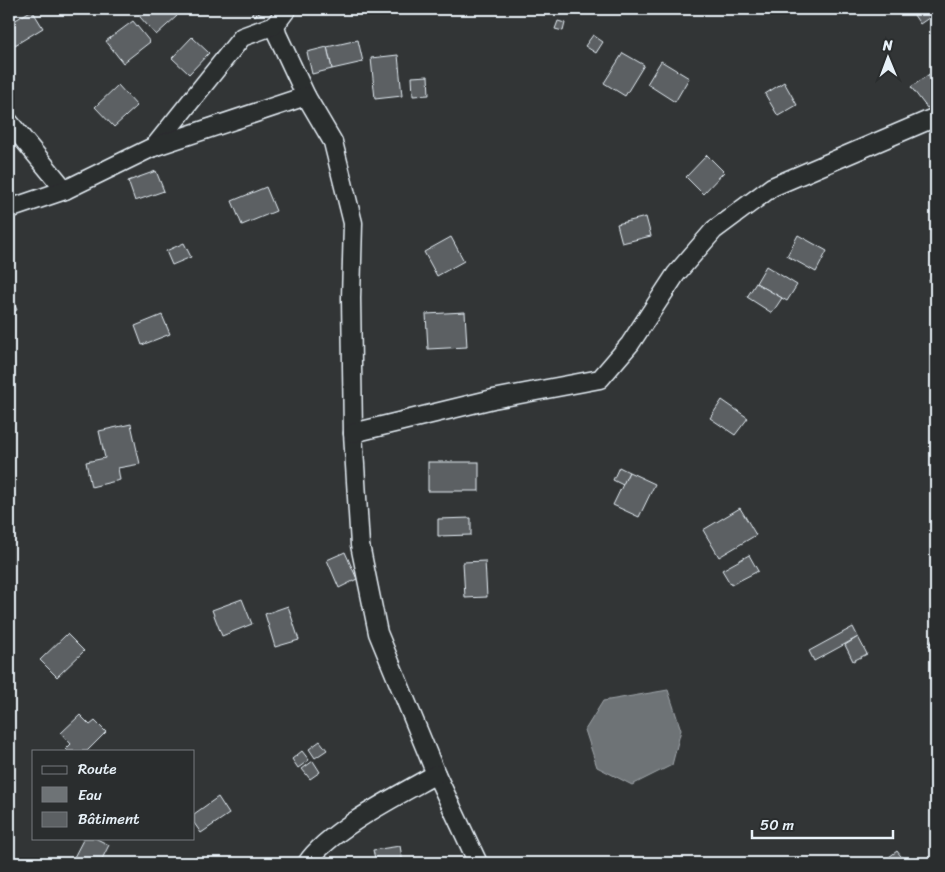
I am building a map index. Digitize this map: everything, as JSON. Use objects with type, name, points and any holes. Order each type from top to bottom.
[{"type":"street","points":[[153,147],[242,37],[276,25],[287,9]]},
{"type":"street","points":[[276,25],[277,34],[306,96],[333,142],[353,223],[351,298],[353,433],[360,545],[378,633],[436,774],[478,863]]},
{"type":"street","points":[[9,208],[65,190],[153,147],[306,96]]},
{"type":"street","points":[[353,433],[493,399],[600,379],[630,344],[676,274],[714,230],[772,188],[936,117]]},
{"type":"street","points":[[9,122],[65,190]]},
{"type":"street","points":[[307,863],[314,852],[356,820],[436,774]]},
{"type":"water","points":[[668,690],[681,730],[672,765],[632,785],[597,767],[585,730],[603,701]]},
{"type":"building","points":[[149,9],[170,9],[177,16],[156,35],[140,17]]},
{"type":"building","points":[[250,9],[267,9],[254,16]]},
{"type":"building","points":[[910,9],[936,9],[936,13],[920,24]]},
{"type":"building","points":[[32,10],[43,28],[15,45],[9,34],[9,24]]},
{"type":"building","points":[[133,21],[150,42],[123,63],[106,41]]},
{"type":"building","points":[[558,21],[565,23],[563,31],[555,29]]},
{"type":"building","points":[[593,35],[603,42],[596,53],[585,46]]},
{"type":"building","points":[[192,37],[209,53],[189,74],[172,58]]},
{"type":"building","points":[[358,40],[363,62],[332,69],[327,47]]},
{"type":"building","points":[[327,47],[332,69],[312,74],[307,52]]},
{"type":"building","points":[[623,53],[644,65],[625,96],[604,83]]},
{"type":"building","points":[[398,55],[402,96],[375,99],[371,58]]},
{"type":"building","points":[[661,61],[689,78],[675,102],[647,84]]},
{"type":"building","points":[[936,68],[936,86],[928,75]]},
{"type":"building","points":[[928,75],[936,86],[936,102],[927,108],[911,87]]},
{"type":"building","points":[[428,76],[429,95],[413,96],[412,77]]},
{"type":"building","points":[[784,82],[797,105],[778,116],[765,94]]},
{"type":"building","points":[[118,85],[137,106],[114,127],[95,107]]},
{"type":"building","points":[[707,155],[724,172],[703,194],[686,177]]},
{"type":"building","points":[[156,171],[164,191],[135,201],[128,181]]},
{"type":"building","points":[[266,187],[276,211],[242,225],[232,201]]},
{"type":"building","points":[[646,217],[651,236],[622,243],[617,224]]},
{"type":"building","points":[[798,235],[827,251],[816,272],[787,256]]},
{"type":"building","points":[[451,237],[464,261],[437,276],[424,252]]},
{"type":"building","points":[[184,243],[191,257],[172,265],[166,251]]},
{"type":"building","points":[[766,266],[797,285],[787,301],[756,283]]},
{"type":"building","points":[[936,278],[936,299],[933,299],[929,280]]},
{"type":"building","points":[[756,283],[782,298],[772,313],[747,297]]},
{"type":"building","points":[[9,292],[17,310],[9,313]]},
{"type":"building","points":[[465,312],[467,347],[428,349],[426,314]]},
{"type":"building","points":[[162,315],[170,334],[142,345],[135,326]]},
{"type":"building","points":[[722,400],[748,418],[735,435],[710,418]]},
{"type":"building","points":[[131,424],[140,464],[118,468],[120,480],[91,487],[86,462],[105,458],[99,431]]},
{"type":"building","points":[[428,462],[479,462],[479,491],[428,491]]},
{"type":"building","points":[[619,467],[629,472],[623,485],[613,480]]},
{"type":"building","points":[[629,472],[655,484],[639,517],[613,505]]},
{"type":"building","points":[[740,508],[756,535],[719,557],[703,530]]},
{"type":"building","points":[[471,518],[471,535],[438,536],[438,519]]},
{"type":"building","points":[[345,552],[357,579],[339,588],[327,560]]},
{"type":"building","points":[[749,555],[758,571],[731,585],[722,570]]},
{"type":"building","points":[[485,561],[487,597],[465,598],[463,562]]},
{"type":"building","points":[[242,599],[252,624],[222,636],[212,610]]},
{"type":"building","points":[[288,606],[299,640],[275,647],[265,614]]},
{"type":"building","points":[[853,627],[858,637],[814,661],[809,651]]},
{"type":"building","points":[[67,634],[84,651],[57,677],[40,660]]},
{"type":"building","points":[[936,636],[936,653],[928,645]]},
{"type":"building","points":[[858,637],[867,654],[853,661],[845,645]]},
{"type":"building","points":[[80,715],[90,725],[95,721],[106,732],[88,750],[67,750],[71,744],[61,733]]},
{"type":"building","points":[[320,741],[327,750],[315,758],[309,749]]},
{"type":"building","points":[[302,751],[309,760],[298,768],[292,759]]},
{"type":"building","points":[[313,761],[320,772],[310,779],[302,769]]},
{"type":"building","points":[[218,797],[229,814],[201,833],[195,824],[195,813]]},
{"type":"building","points":[[83,840],[99,840],[109,845],[100,863],[71,863]]},
{"type":"building","points":[[400,846],[403,863],[376,863],[373,850]]},
{"type":"building","points":[[897,851],[904,860],[900,863],[881,863]]}]
